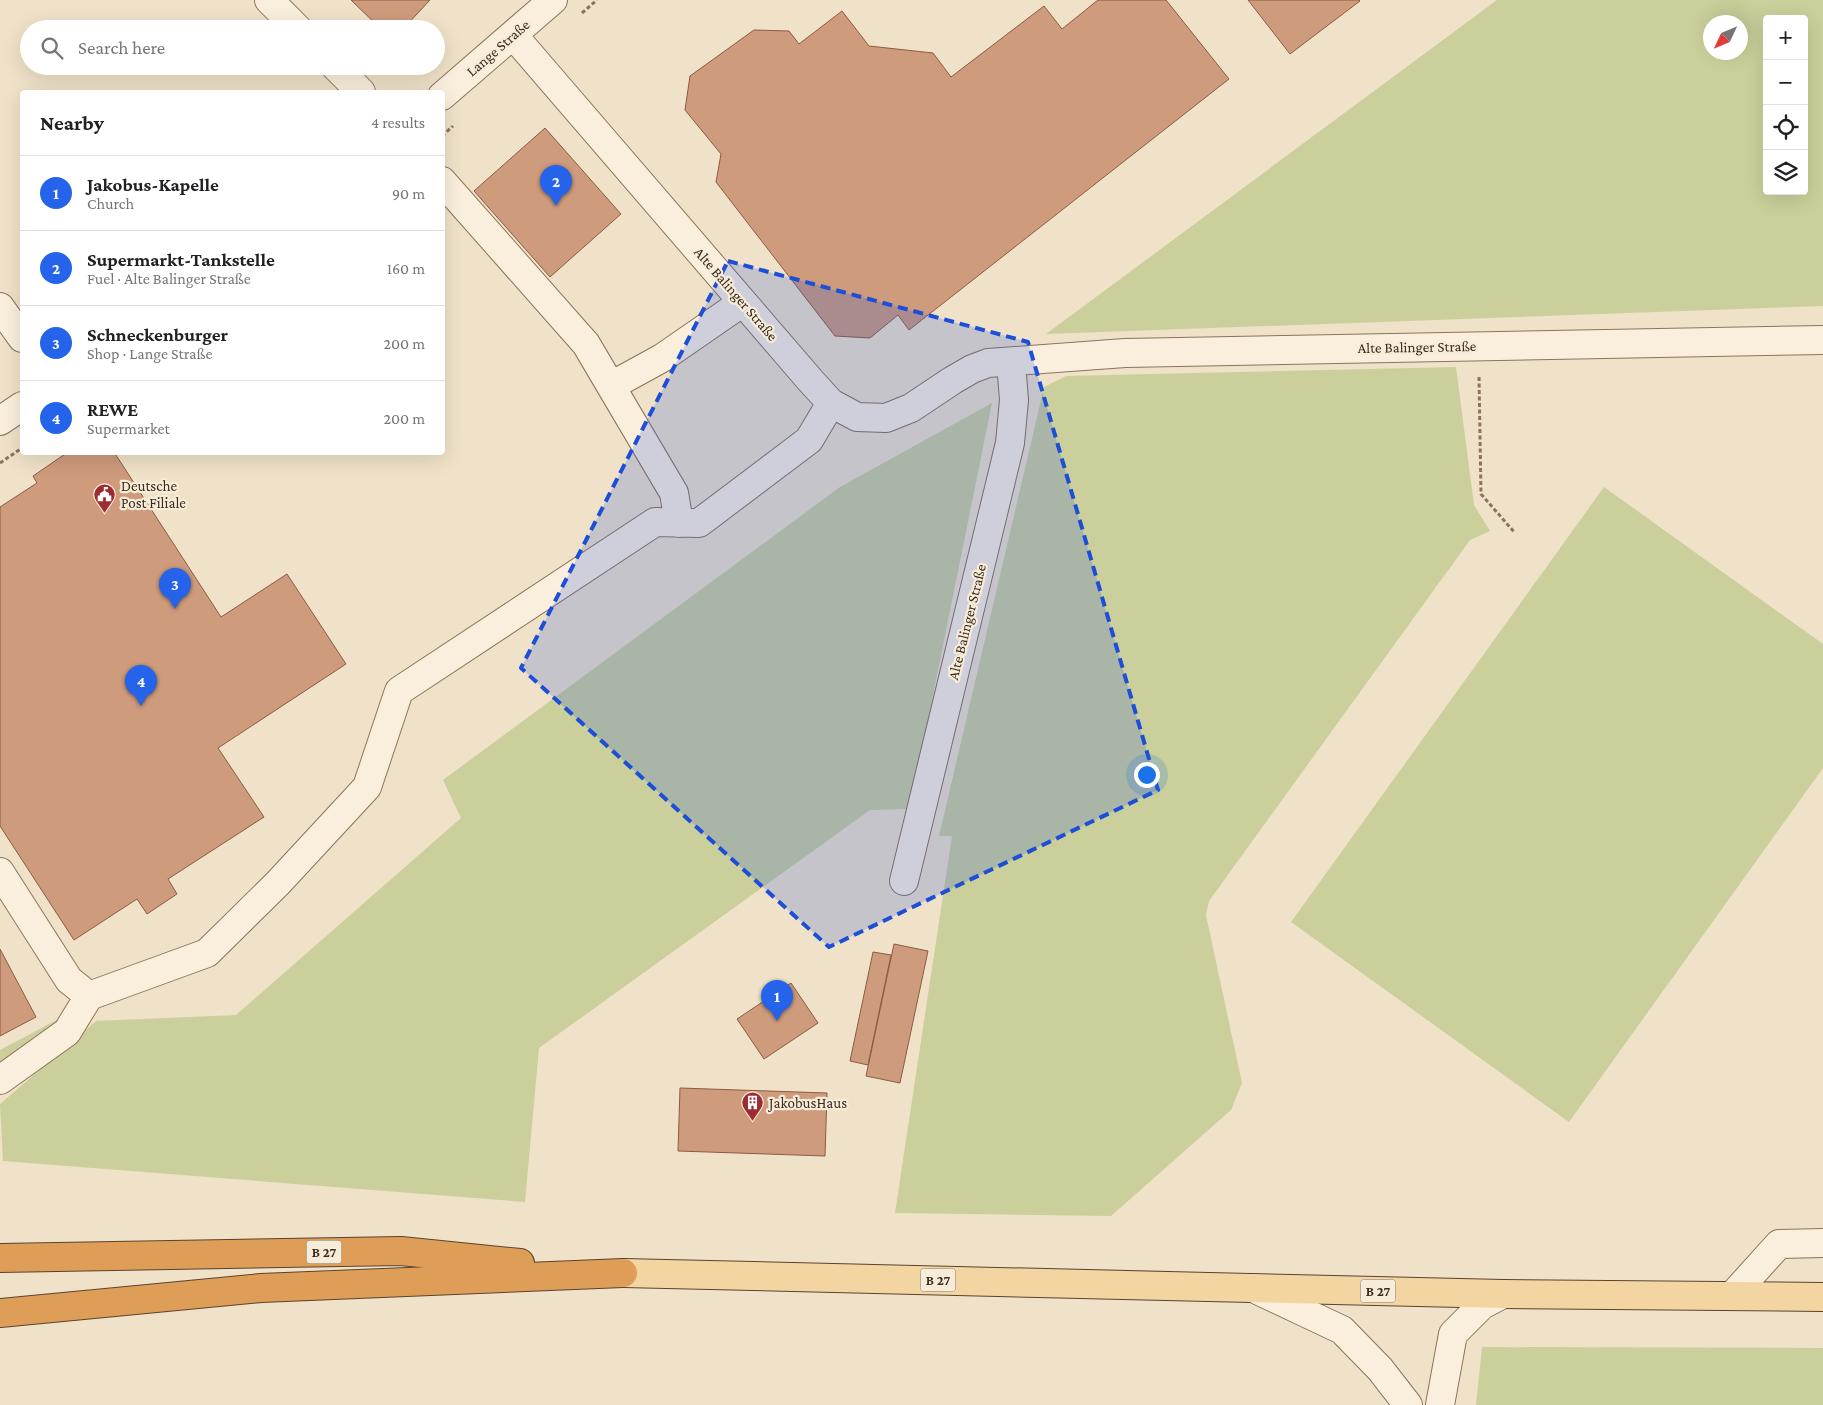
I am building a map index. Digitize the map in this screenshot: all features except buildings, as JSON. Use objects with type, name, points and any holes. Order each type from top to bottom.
[{"type":"highway","name":"B 27","points":[[12,1257],[401,1251],[623,1273]]},
{"type":"highway","name":"B 27","points":[[10,1311],[260,1288],[623,1273]]},
{"type":"main road","name":"B 27","points":[[623,1273],[1503,1294],[1823,1297]]},
{"type":"street","points":[[269,0],[289,20]]},
{"type":"street","name":"Lange Straße","points":[[445,93],[553,0]]},
{"type":"street","name":"Alte Balinger Straße","points":[[513,35],[831,403],[857,417],[886,418],[911,408],[972,369],[988,364],[1125,352],[1823,340]]},
{"type":"street","points":[[344,75],[359,90]]},
{"type":"street","points":[[445,184],[586,344],[674,492],[679,523]]},
{"type":"street","points":[[611,386],[662,358],[743,302]]},
{"type":"street","points":[[0,307],[20,335]]},
{"type":"street","name":"Alte Balinger Straße","points":[[904,881],[1010,443],[1018,361]]},
{"type":"street","points":[[0,1080],[67,1032],[88,996],[207,953],[278,883],[367,787],[399,691],[655,522],[699,523],[809,440],[831,403]]},
{"type":"street","points":[[0,421],[20,407]]},
{"type":"street","points":[[0,872],[69,980],[88,996]]},
{"type":"street","points":[[1732,1296],[1779,1244],[1823,1244]]},
{"type":"street","points":[[1253,1288],[1342,1330],[1380,1369],[1408,1405]]},
{"type":"street","points":[[1440,1405],[1453,1334],[1482,1305],[1503,1294]]},
{"type":"path","points":[[1478,346],[1481,494],[1515,533]]},
{"type":"path","points":[[0,463],[20,449]]},
{"type":"highlighted area","points":[[728,261],[1028,342],[1158,790],[829,947],[521,668]]},
{"type":"green space","points":[[1497,0],[1823,0],[1823,306],[1046,334]]},
{"type":"green space","points":[[1456,367],[1474,505],[1490,531],[1470,540],[1209,901],[1206,915],[1242,1083],[1231,1110],[1111,1216],[895,1213],[952,836],[939,836],[1044,387],[1066,376]]},
{"type":"green space","points":[[992,403],[910,809],[870,810],[539,1048],[525,1202],[3,1161],[0,1104],[96,1021],[236,1015],[461,818],[443,780],[840,487]]},
{"type":"green space","points":[[1604,487],[1823,644],[1823,768],[1569,1122],[1291,922]]},
{"type":"green space","points":[[64,1016],[0,1063],[0,1050]]},
{"type":"green space","points":[[1482,1347],[1823,1348],[1823,1405],[1476,1405]]},
{"type":"place","name":"Supermarkt-Tankstelle","points":[[556,206]]},
{"type":"place","name":"Deutsche Post Filiale","points":[[105,514]]},
{"type":"place","name":"Schneckenburger","points":[[175,609]]},
{"type":"place","name":"REWE","points":[[141,706]]},
{"type":"place","name":"Jakobus-Kapelle","points":[[777,1021]]},
{"type":"place","name":"JakobusHaus","points":[[753,1122]]}]
